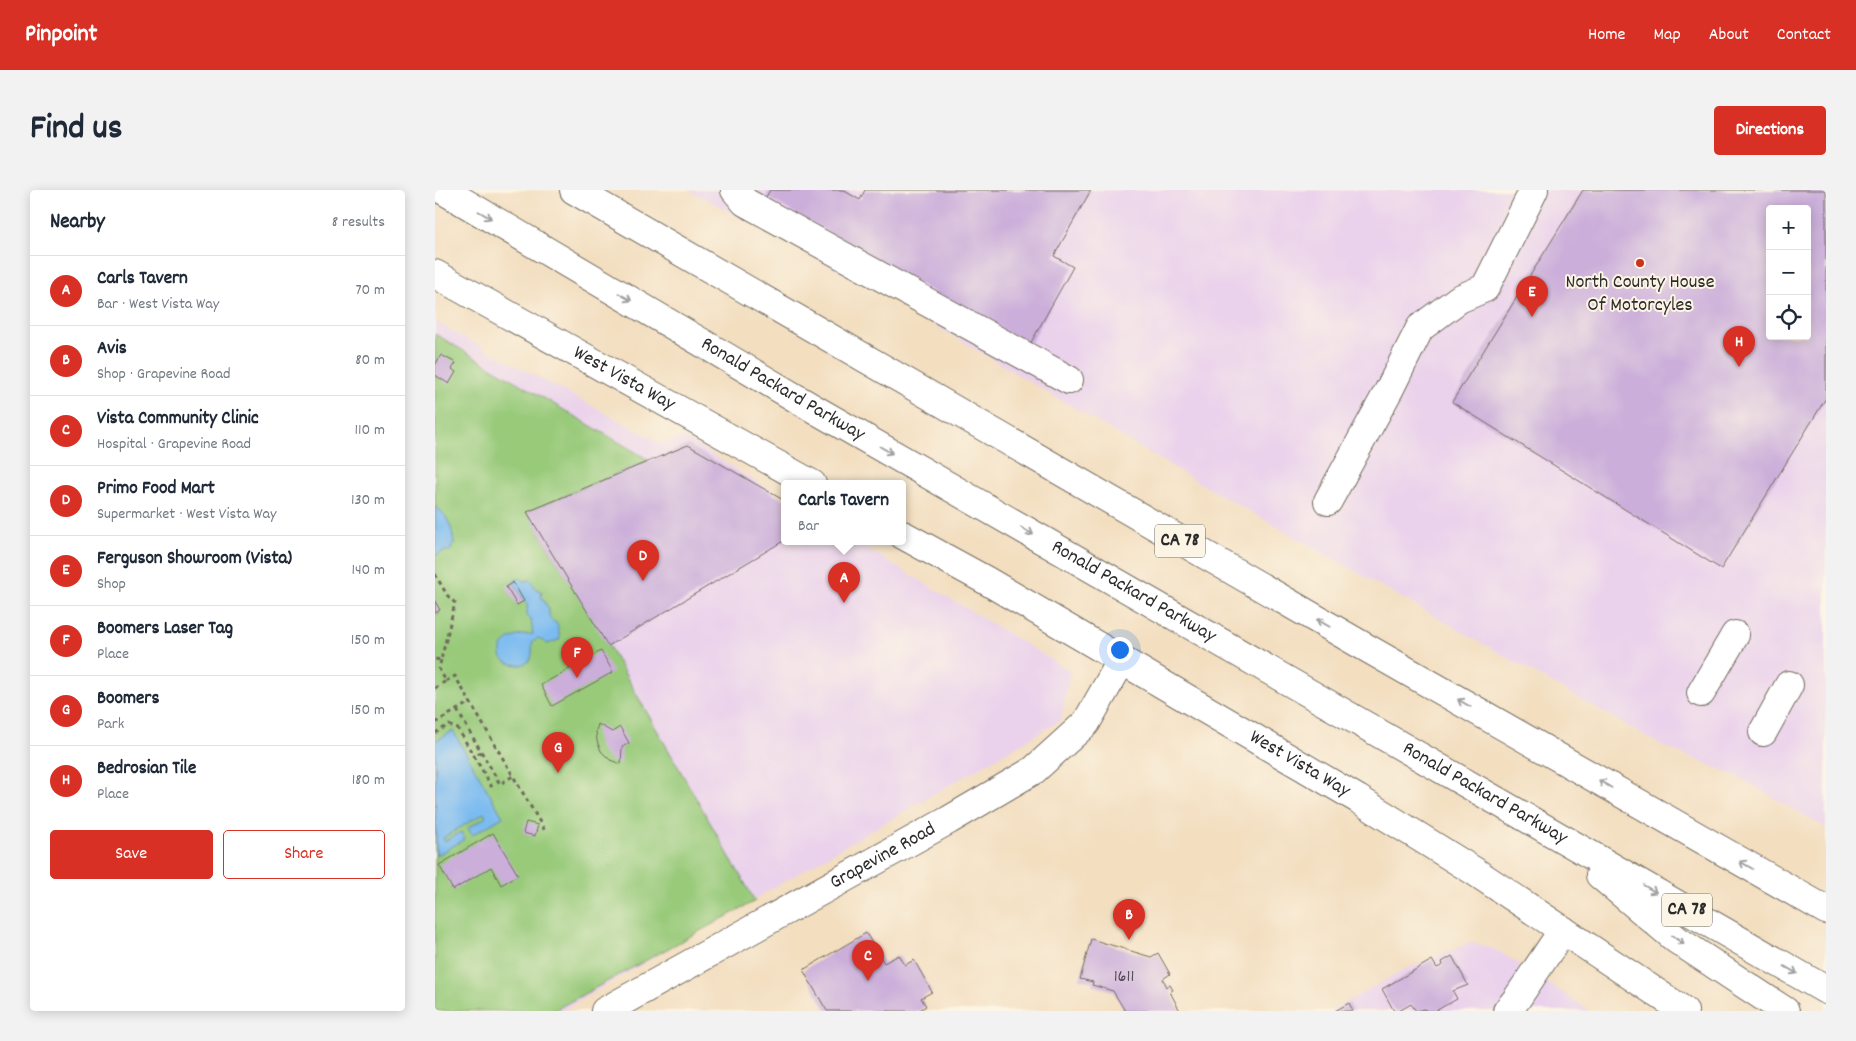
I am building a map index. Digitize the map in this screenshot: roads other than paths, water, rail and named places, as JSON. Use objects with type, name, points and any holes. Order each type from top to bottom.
[{"type":"main road","name":"Ronald Packard Parkway","points":[[443,190],[825,414],[1826,990]]},
{"type":"main road","name":"CA 78","points":[[574,190],[1271,593],[1826,910]]},
{"type":"main road","points":[[735,190],[745,202],[1069,380]]},
{"type":"main road","points":[[1328,501],[1389,390],[1420,328],[1459,299],[1485,288],[1534,190]]},
{"type":"main road","name":"West Vista Way","points":[[435,274],[805,480]]},
{"type":"main road","name":"West Vista Way","points":[[906,537],[1122,660],[1358,799],[1474,871],[1684,1011]]},
{"type":"main road","points":[[1701,693],[1735,635]]},
{"type":"main road","name":"Grapevine Road","points":[[605,1011],[949,820],[1034,770],[1085,723],[1122,660]]},
{"type":"main road","points":[[1763,732],[1789,685]]},
{"type":"main road","points":[[1547,830],[1677,940],[1785,1011]]},
{"type":"main road","points":[[1789,889],[1826,906]]},
{"type":"main road","points":[[1507,1011],[1563,930]]},
{"type":"water","points":[[435,506],[444,514],[449,523],[454,545],[451,546],[452,549],[448,552],[446,550],[435,556]]},
{"type":"water","points":[[519,578],[524,581],[531,580],[535,588],[542,592],[541,596],[549,609],[550,618],[557,623],[560,639],[548,644],[538,638],[533,641],[531,658],[521,665],[505,661],[501,655],[506,641],[518,636],[533,634],[531,620],[527,616],[527,605],[513,582]]},
{"type":"water","points":[[453,731],[503,817],[472,835],[468,828],[486,817],[484,813],[443,838],[445,841],[461,832],[465,839],[436,856],[435,741]]},
{"type":"place","name":"North County House Of Motorcyles","points":[[1640,263]]},
{"type":"place","name":"Ferguson Showroom (Vista)","points":[[1532,317]]},
{"type":"place","name":"Bedrosian Tile","points":[[1739,367]]},
{"type":"place","name":"Primo Food Mart","points":[[643,581]]},
{"type":"place","name":"Carls Tavern","points":[[844,603]]},
{"type":"place","name":"Boomers Laser Tag","points":[[577,678]]},
{"type":"place","name":"Boomers","points":[[558,773]]},
{"type":"place","name":"Avis","points":[[1129,940]]},
{"type":"place","name":"Vista Community Clinic","points":[[868,981]]}]
